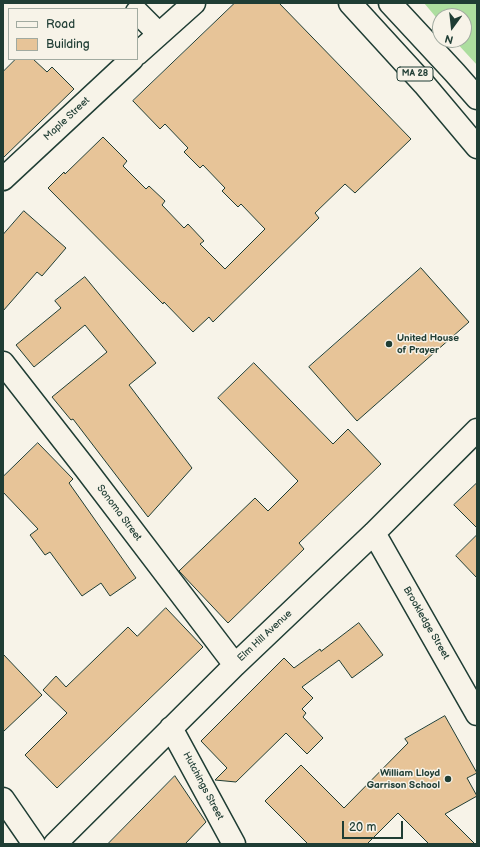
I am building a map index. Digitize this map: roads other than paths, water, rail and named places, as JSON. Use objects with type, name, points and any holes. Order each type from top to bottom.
[{"type":"street","points":[[138,53],[194,3]]},
{"type":"street","name":"MA 28","points":[[350,3],[424,84],[477,147]]},
{"type":"street","name":"MA 28","points":[[390,3],[477,98]]},
{"type":"street","points":[[138,13],[159,34]]},
{"type":"street","name":"Maple Street","points":[[5,175],[131,60]]},
{"type":"street","name":"Sonoma Street","points":[[3,363],[235,665]]},
{"type":"street","name":"Elm Hill Avenue","points":[[55,844],[235,665],[374,533],[477,430]]},
{"type":"street","name":"Brookledge Street","points":[[374,533],[477,714]]},
{"type":"street","name":"Hutchings Street","points":[[171,728],[234,844]]},
{"type":"street","points":[[3,799],[34,844]]},
{"type":"place","name":"United House of Prayer","points":[[389,344]]},
{"type":"place","name":"William Lloyd Garrison School","points":[[448,779]]}]
